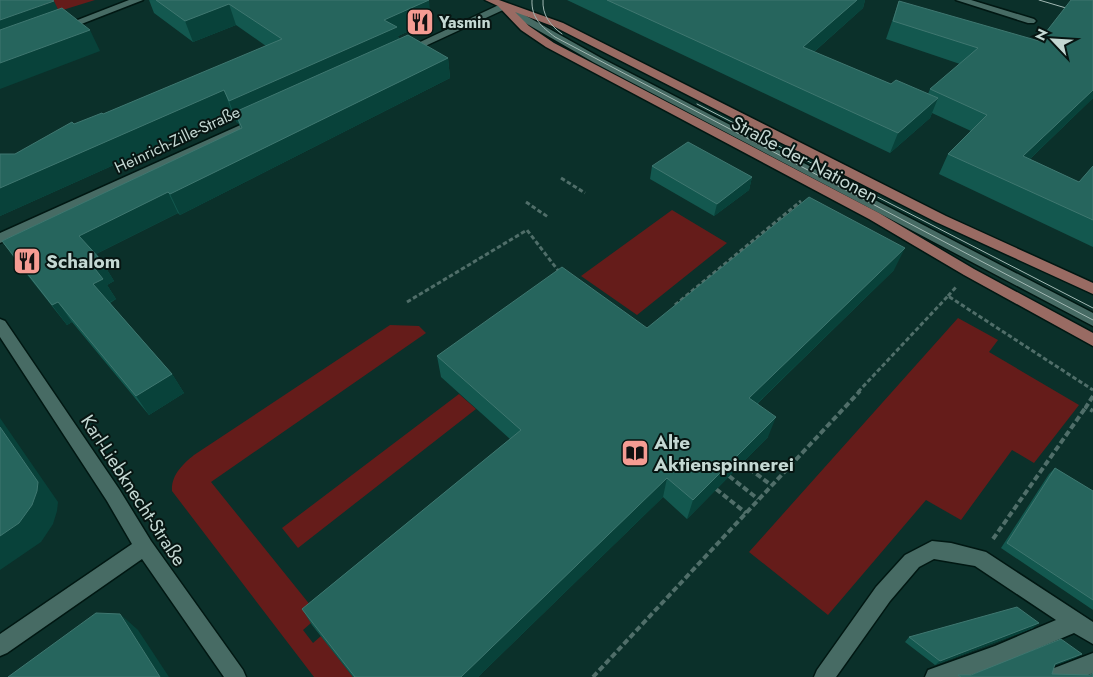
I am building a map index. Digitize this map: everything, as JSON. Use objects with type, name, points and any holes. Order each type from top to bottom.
[{"type":"main road","name":"Straße der Nationen","points":[[490,0],[559,25],[905,201],[1093,289]]},
{"type":"main road","name":"Straße der Nationen","points":[[503,6],[525,28],[550,45],[819,186],[1093,340]]},
{"type":"street","points":[[54,31],[136,0]]},
{"type":"street","points":[[961,0],[1030,21]]},
{"type":"street","points":[[395,56],[503,6]]},
{"type":"street","points":[[503,6],[562,34],[1093,308]]},
{"type":"street","points":[[503,6],[597,60],[1093,320]]},
{"type":"street","name":"Heinrich-Zille-Straße","points":[[0,238],[270,114]]},
{"type":"street","name":"Karl-Liebknecht-Straße","points":[[0,325],[113,494],[144,546],[236,677]]},
{"type":"street","points":[[0,646],[144,546]]},
{"type":"street","points":[[833,674],[883,594],[912,561],[932,550],[979,558],[1093,634]]},
{"type":"street","points":[[935,677],[996,656],[1075,622]]},
{"type":"street","points":[[1056,677],[1093,663]]},
{"type":"path","points":[[561,178],[584,193]]},
{"type":"path","points":[[674,306],[819,186]]},
{"type":"path","points":[[526,202],[548,217]]},
{"type":"path","points":[[407,302],[528,230],[562,275]]},
{"type":"path","points":[[592,677],[948,296],[1093,390]]},
{"type":"path","points":[[989,544],[1093,396]]},
{"type":"path","points":[[1086,407],[1093,411]]},
{"type":"path","points":[[742,463],[771,485]]},
{"type":"path","points":[[729,476],[758,499]]},
{"type":"path","points":[[716,489],[746,513]]},
{"type":"shaded area","points":[[37,0],[95,0],[53,13]]},
{"type":"shaded area","points":[[672,210],[727,243],[637,315],[581,276]]},
{"type":"shaded area","points":[[958,318],[998,340],[989,352],[1079,405],[1034,463],[1012,450],[961,520],[926,500],[828,615],[749,552]]},
{"type":"shaded area","points":[[390,325],[419,326],[426,333],[211,482],[319,616],[303,630],[313,643],[321,636],[353,677],[314,677],[172,491],[173,480],[178,470],[194,455]]},
{"type":"shaded area","points":[[459,394],[476,409],[298,548],[282,528]]},
{"type":"building","points":[[0,0],[52,0],[54,1],[0,20]]},
{"type":"building","points":[[156,0],[429,0],[384,20],[397,27],[229,101],[224,90],[0,188],[0,154],[15,154],[72,122],[74,124],[103,114],[282,39],[229,4],[185,21]]},
{"type":"building","points":[[607,0],[857,0],[803,47],[891,84],[896,80],[938,98],[898,133]]},
{"type":"building","points":[[1071,0],[1093,0],[1093,90],[1023,156],[1079,182],[1093,166],[1093,220],[948,154],[987,115],[930,89],[978,48],[893,21],[899,1],[1039,41]]},
{"type":"building","points":[[62,8],[90,30],[0,63],[0,30]]},
{"type":"building","points":[[408,35],[448,58],[170,194],[168,192],[79,236],[101,260],[92,265],[103,279],[93,284],[172,374],[136,396],[58,302],[52,305],[2,241],[242,128],[235,112]]},
{"type":"building","points":[[688,142],[752,177],[717,204],[652,166]]},
{"type":"building","name":"Alte Aktienspinnerei","points":[[809,197],[905,248],[749,398],[776,417],[693,500],[667,478],[461,677],[355,677],[302,609],[521,430],[437,356],[562,267],[647,328]]},
{"type":"building","points":[[0,427],[38,482],[32,505],[19,523],[0,536]]},
{"type":"building","points":[[1055,468],[1093,491],[1093,600],[1007,543]]},
{"type":"building","points":[[1017,607],[1039,623],[940,661],[909,637]]},
{"type":"building","points":[[96,613],[120,614],[160,677],[8,677]]},
{"type":"building","points":[[1061,639],[1082,654],[1055,664],[1052,674],[1090,675],[1093,673],[1093,677],[961,677],[958,675],[971,675]]},
{"type":"tram line","points":[[532,0],[533,12],[538,22],[555,37],[1093,320]]},
{"type":"tram line","points":[[543,0],[544,10],[548,19],[562,34]]},
{"type":"tram line","points":[[1039,0],[1093,16]]},
{"type":"tram line","points":[[697,104],[1093,308]]},
{"type":"place","name":"Yasmin","points":[[420,22]]},
{"type":"place","name":"Schalom","points":[[27,261]]},
{"type":"place","name":"Alte Aktienspinnerei","points":[[635,453]]}]
